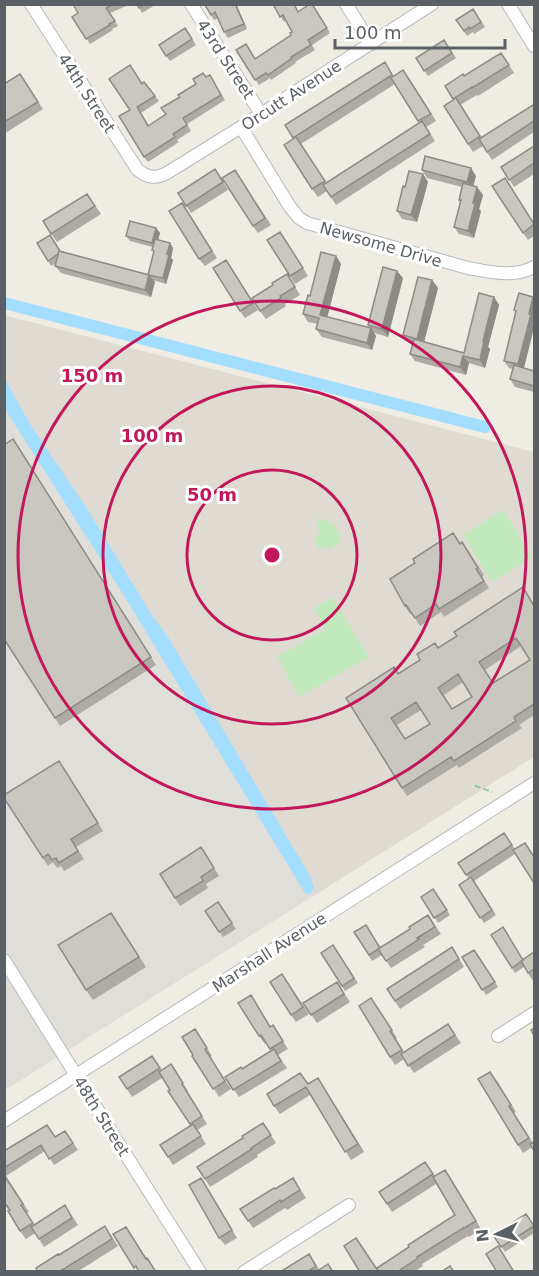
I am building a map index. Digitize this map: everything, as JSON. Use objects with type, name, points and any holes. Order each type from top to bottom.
[{"type":"street","name":"44th Street","points":[[31,4],[137,169],[148,177]]},
{"type":"street","name":"43rd Street","points":[[191,4],[261,114]]},
{"type":"street","points":[[346,4],[371,44]]},
{"type":"street","name":"Orcutt Avenue","points":[[148,177],[161,176],[242,127],[432,4]]},
{"type":"street","points":[[508,4],[534,46]]},
{"type":"street","name":"Newsome Drive","points":[[242,127],[290,207],[299,218],[307,223],[468,268],[495,273],[511,273],[534,267]]},
{"type":"street","name":"Marshall Avenue","points":[[4,1121],[532,789]]},
{"type":"street","name":"48th Street","points":[[4,960],[201,1272]]},
{"type":"street","points":[[498,1036],[534,1013]]},
{"type":"street","points":[[244,1272],[349,1205]]},
{"type":"path","points":[[475,785],[492,792]]},
{"type":"shaded area","points":[[4,315],[534,452],[534,757],[315,895],[181,677],[5,402]]},
{"type":"shaded area","points":[[4,402],[181,677],[315,895],[5,1090]]},
{"type":"green space","points":[[503,510],[532,557],[492,582],[463,535]]},
{"type":"green space","points":[[317,518],[331,523],[339,533],[340,543],[331,546],[332,549],[317,547],[315,538],[320,533]]},
{"type":"green space","points":[[332,597],[369,657],[299,697],[277,657],[326,629],[314,608]]},
{"type":"water","points":[[5,379],[30,424],[86,507],[153,617],[168,637],[310,876],[314,887],[311,894],[305,893],[123,594],[5,409]]},
{"type":"building","points":[[73,4],[114,4],[106,8],[115,21],[86,39],[72,17],[78,13]]},
{"type":"building","points":[[206,4],[235,4],[244,24],[224,32],[215,12],[211,15]]},
{"type":"building","points":[[273,4],[294,4],[298,12],[312,4],[327,28],[308,40],[311,45],[268,75],[266,73],[255,80],[236,50],[246,44],[255,59],[291,35],[292,32],[283,15],[280,17]]},
{"type":"building","points":[[473,9],[481,22],[464,31],[456,20]]},
{"type":"building","points":[[185,28],[192,39],[166,56],[159,45]]},
{"type":"building","points":[[444,40],[452,53],[424,71],[416,58]]},
{"type":"building","points":[[501,53],[509,65],[453,99],[445,86]]},
{"type":"building","points":[[385,62],[392,75],[293,138],[285,125]]},
{"type":"building","points":[[130,65],[142,84],[144,82],[155,96],[137,107],[148,126],[166,114],[161,108],[196,84],[193,79],[203,73],[206,77],[210,75],[221,95],[183,118],[187,125],[173,134],[175,137],[144,157],[119,116],[130,110],[109,79]]},
{"type":"building","points":[[403,70],[431,114],[418,121],[391,78]]},
{"type":"building","points":[[20,74],[38,102],[4,122],[4,84]]},
{"type":"building","points":[[456,98],[480,136],[468,144],[444,106]]},
{"type":"building","points":[[533,105],[534,121],[487,152],[479,139]]},
{"type":"building","points":[[422,121],[430,134],[331,197],[323,185]]},
{"type":"building","points":[[296,137],[325,181],[312,189],[284,145]]},
{"type":"building","points":[[534,146],[534,163],[509,180],[501,167]]},
{"type":"building","points":[[425,156],[471,168],[467,182],[422,170]]},
{"type":"building","points":[[215,169],[223,182],[186,206],[178,193]]},
{"type":"building","points":[[235,170],[265,218],[253,226],[222,178]]},
{"type":"building","points":[[409,171],[423,174],[411,215],[397,211]]},
{"type":"building","points":[[505,178],[534,224],[523,233],[492,186]]},
{"type":"building","points":[[463,183],[477,187],[468,231],[454,227]]},
{"type":"building","points":[[87,194],[95,206],[51,234],[43,221]]},
{"type":"building","points":[[182,203],[212,251],[199,259],[169,211]]},
{"type":"building","points":[[130,221],[156,228],[152,243],[126,236]]},
{"type":"building","points":[[280,232],[303,268],[290,276],[267,240]]},
{"type":"building","points":[[50,235],[60,251],[48,261],[37,243]]},
{"type":"building","points":[[155,239],[170,243],[163,278],[148,275]]},
{"type":"building","points":[[59,251],[149,275],[145,290],[55,266]]},
{"type":"building","points":[[321,252],[336,256],[320,315],[371,328],[367,343],[316,329],[319,318],[303,314]]},
{"type":"building","points":[[226,260],[253,303],[240,311],[213,268]]},
{"type":"building","points":[[383,267],[397,271],[382,329],[368,325]]},
{"type":"building","points":[[287,274],[295,287],[260,311],[252,298]]},
{"type":"building","points":[[418,277],[432,280],[417,339],[403,335]]},
{"type":"building","points":[[479,293],[494,297],[480,360],[463,356],[460,367],[410,354],[414,339],[464,353]]},
{"type":"building","points":[[519,293],[533,297],[518,364],[504,361]]},
{"type":"building","points":[[514,365],[534,371],[534,386],[510,379]]},
{"type":"building","points":[[13,439],[151,657],[55,718],[4,639],[4,445]]},
{"type":"building","points":[[453,533],[460,544],[462,542],[484,581],[439,609],[436,604],[415,618],[405,606],[390,579],[415,563],[413,559]]},
{"type":"building","points":[[523,587],[534,606],[534,704],[514,717],[516,721],[454,761],[451,757],[402,788],[346,698],[394,667],[398,674],[420,660],[417,654],[435,643],[438,648],[457,636],[454,632]],"holes":[[[516,638],[530,660],[493,683],[479,662]],[[458,674],[472,697],[452,709],[438,688]],[[416,702],[430,724],[405,739],[391,718]]]},
{"type":"building","points":[[59,761],[98,823],[71,839],[78,851],[59,863],[56,858],[52,860],[48,854],[43,858],[4,795]]},
{"type":"building","points":[[504,833],[512,845],[466,875],[458,863]]},
{"type":"building","points":[[525,843],[534,857],[534,883],[513,850]]},
{"type":"building","points":[[201,847],[214,868],[201,877],[203,881],[175,898],[160,874]]},
{"type":"building","points":[[471,877],[492,910],[480,918],[459,885]]},
{"type":"building","points":[[433,889],[447,910],[434,918],[421,897]]},
{"type":"building","points":[[218,902],[232,923],[219,932],[205,911]]},
{"type":"building","points":[[111,913],[139,957],[86,990],[58,945]]},
{"type":"building","points":[[428,915],[435,927],[386,961],[378,949]]},
{"type":"building","points":[[366,925],[380,948],[369,955],[354,932]]},
{"type":"building","points":[[503,927],[523,960],[512,968],[491,935]]},
{"type":"building","points":[[333,945],[354,978],[342,986],[321,953]]},
{"type":"building","points":[[452,947],[459,959],[395,1001],[387,989]]},
{"type":"building","points":[[474,950],[495,982],[482,990],[462,957]]},
{"type":"building","points":[[534,952],[534,969],[528,973],[521,961]]},
{"type":"building","points":[[282,974],[303,1007],[291,1015],[270,982]]},
{"type":"building","points":[[337,982],[344,994],[311,1015],[303,1003]]},
{"type":"building","points":[[251,995],[270,1027],[273,1025],[283,1041],[270,1049],[238,1003]]},
{"type":"building","points":[[371,998],[402,1050],[390,1057],[359,1006]]},
{"type":"building","points":[[448,1024],[455,1035],[408,1066],[401,1054]]},
{"type":"building","points":[[195,1029],[225,1081],[213,1089],[182,1037]]},
{"type":"building","points":[[274,1049],[281,1061],[233,1090],[225,1077]]},
{"type":"building","points":[[152,1056],[160,1068],[127,1089],[119,1077]]},
{"type":"building","points":[[171,1064],[202,1116],[190,1124],[168,1091],[170,1090],[159,1072]]},
{"type":"building","points":[[490,1072],[529,1138],[518,1145],[478,1079]]},
{"type":"building","points":[[300,1073],[308,1084],[318,1078],[358,1144],[345,1152],[306,1087],[274,1106],[267,1094]]},
{"type":"building","points":[[263,1123],[271,1135],[205,1179],[197,1167]]},
{"type":"building","points":[[193,1124],[201,1136],[168,1157],[160,1145]]},
{"type":"building","points":[[47,1125],[55,1137],[65,1131],[73,1143],[49,1159],[41,1145],[4,1168],[4,1151]]},
{"type":"building","points":[[425,1162],[433,1174],[387,1204],[379,1192]]},
{"type":"building","points":[[445,1170],[476,1221],[397,1272],[379,1272],[377,1268],[455,1215],[433,1177]]},
{"type":"building","points":[[4,1175],[33,1223],[20,1231],[4,1202]]},
{"type":"building","points":[[201,1178],[232,1230],[219,1238],[189,1185]]},
{"type":"building","points":[[293,1178],[300,1190],[248,1221],[240,1209]]},
{"type":"building","points":[[65,1205],[72,1218],[39,1239],[31,1227]]},
{"type":"building","points":[[526,1214],[534,1226],[501,1247],[493,1235]]},
{"type":"building","points":[[105,1226],[112,1239],[59,1272],[38,1272],[36,1268]]},
{"type":"building","points":[[126,1227],[156,1272],[139,1272],[136,1266],[134,1268],[113,1234]]},
{"type":"building","points":[[356,1238],[377,1272],[360,1272],[344,1246]]},
{"type":"building","points":[[498,1246],[514,1272],[497,1272],[486,1254]]},
{"type":"building","points":[[309,1254],[316,1266],[307,1272],[280,1272]]},
{"type":"building","points":[[328,1264],[333,1272],[316,1272]]},
{"type":"building","points":[[450,1266],[454,1272],[441,1272]]},
{"type":"waterway","points":[[4,303],[485,427]]}]
